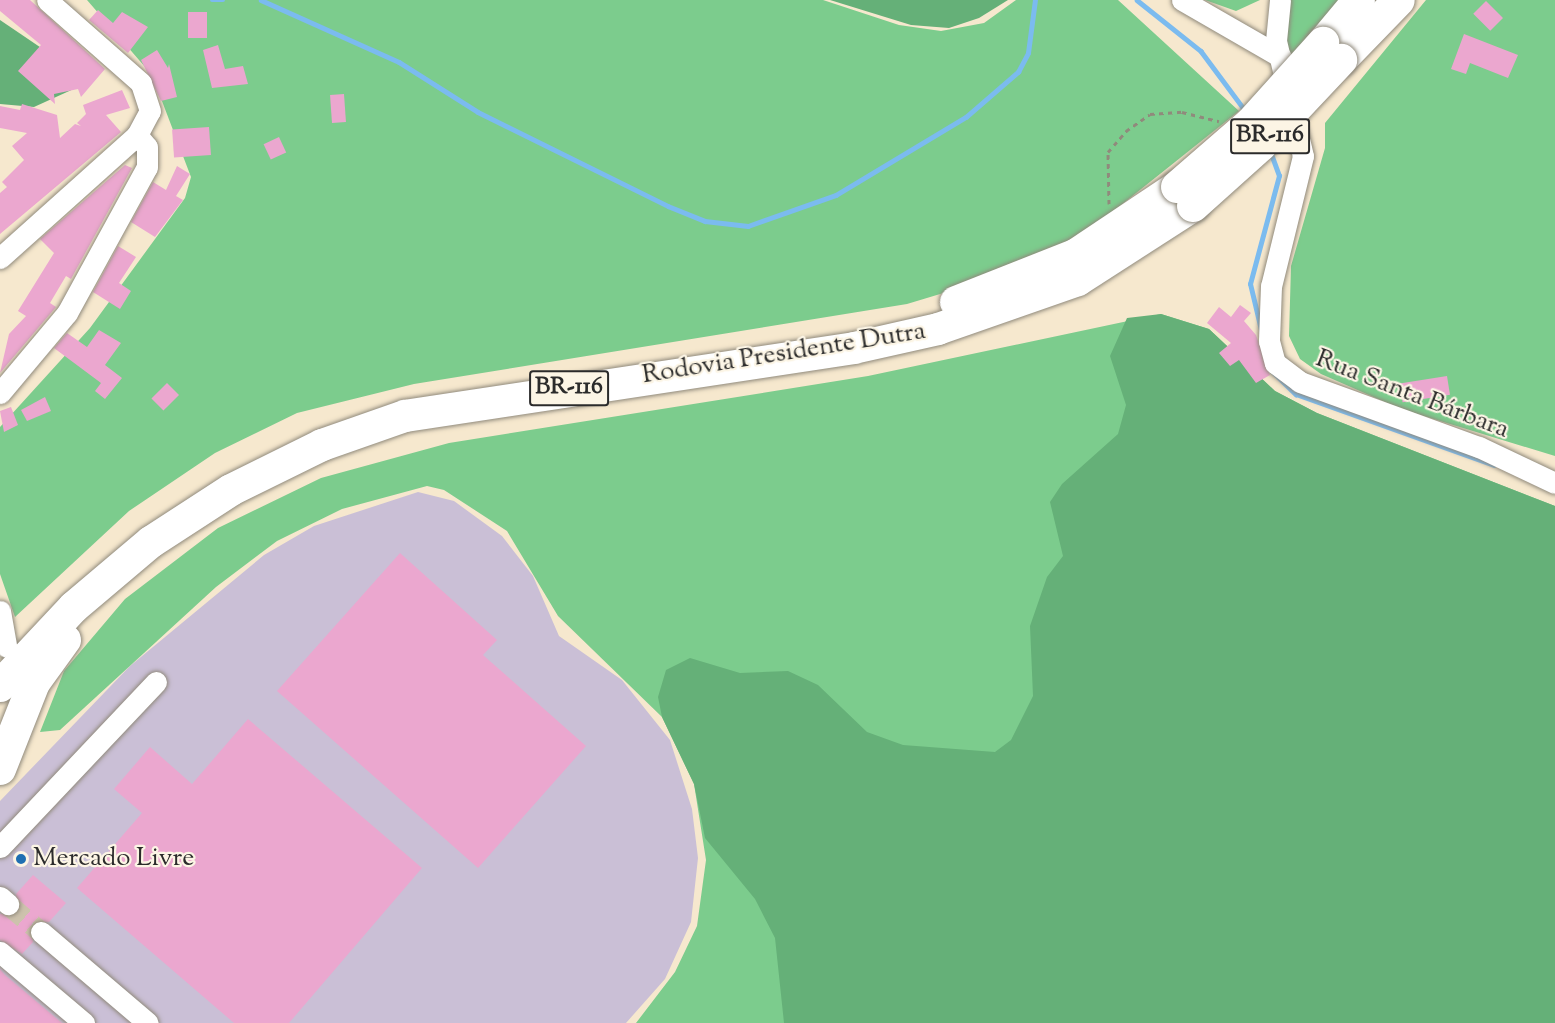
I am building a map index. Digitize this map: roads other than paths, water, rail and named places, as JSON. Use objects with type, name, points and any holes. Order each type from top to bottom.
[{"type":"highway","name":"Rodovia Presidente Dutra","points":[[1332,51],[1359,0]]},
{"type":"highway","name":"Rodovia Presidente Dutra","points":[[0,686],[103,579],[231,490],[322,445],[405,416],[503,399],[854,348],[938,329],[1078,280],[1185,196],[1264,110],[1332,51],[1399,0]]},
{"type":"highway","name":"Rodovia Presidente Dutra","points":[[3,649],[81,573],[161,511],[263,452],[361,411],[433,392],[760,345],[909,315],[981,295],[1110,235],[1185,196]]},
{"type":"highway","points":[[0,769],[51,655],[171,544],[242,500],[330,458],[503,399]]},
{"type":"street","points":[[0,258],[137,135],[150,111],[138,76],[47,0]]},
{"type":"street","points":[[1182,0],[1281,57]]},
{"type":"street","points":[[1280,0],[1275,28],[1281,57]]},
{"type":"street","name":"Rua Santa Bárbara","points":[[1281,57],[1302,142],[1299,184],[1271,285],[1269,341],[1275,363],[1289,377],[1479,447],[1555,483]]},
{"type":"street","points":[[0,393],[67,313],[138,191],[148,155],[137,135]]},
{"type":"street","points":[[0,611],[3,649]]},
{"type":"street","points":[[0,847],[156,682]]},
{"type":"street","points":[[41,932],[148,1023]]},
{"type":"street","points":[[0,952],[84,1023]]},
{"type":"waterway","points":[[212,0],[223,0]]},
{"type":"waterway","points":[[261,0],[399,62],[478,112],[668,206],[705,221],[748,226],[836,195],[966,117],[1018,72],[1028,53],[1035,0]]},
{"type":"waterway","points":[[1137,0],[1201,51],[1247,113]]},
{"type":"waterway","points":[[1261,330],[1250,284],[1279,176],[1270,151]]},
{"type":"waterway","points":[[1271,370],[1296,394],[1494,465]]},
{"type":"tunnel","points":[[8,904],[41,932]]},
{"type":"place","name":"Mercado Livre","points":[[21,859]]}]
